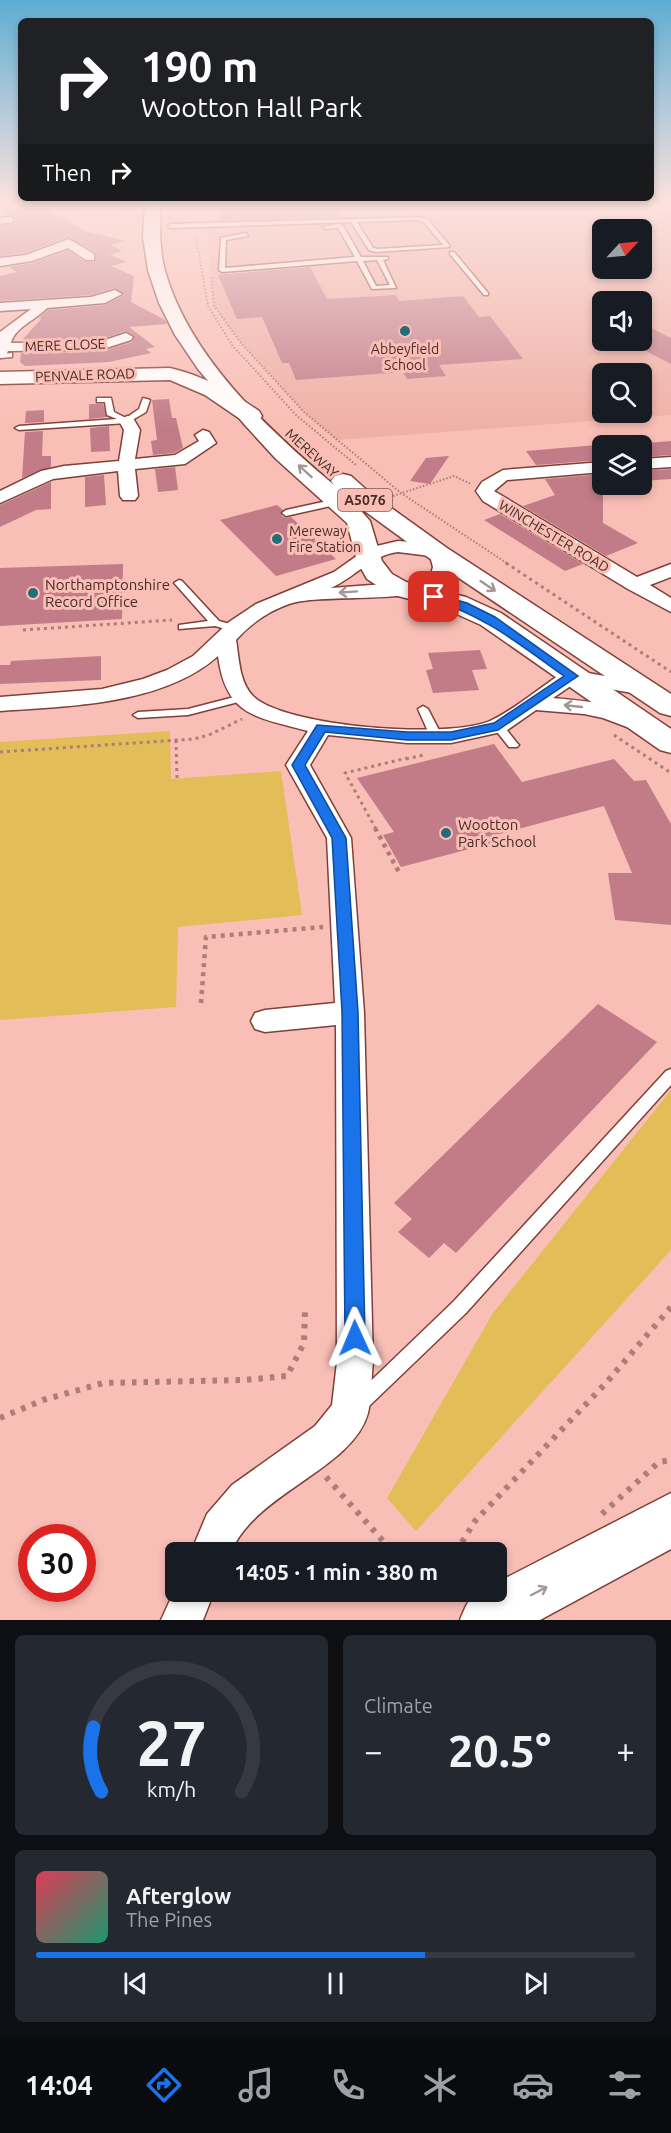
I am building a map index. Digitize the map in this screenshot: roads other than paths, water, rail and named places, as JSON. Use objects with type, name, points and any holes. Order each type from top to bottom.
[{"type":"main road","name":"MEREWAY","points":[[159,278],[169,305],[200,358],[275,444],[350,499],[438,553],[671,706]]},
{"type":"main road","name":"MEREWAY","points":[[180,278],[192,311],[212,348],[263,408],[350,499],[365,536],[366,557],[376,574],[389,584],[405,591],[441,598],[475,611],[518,637],[669,741]]},
{"type":"main road","points":[[170,374],[188,367],[200,358]]},
{"type":"main road","points":[[170,374],[191,378],[208,385],[251,417]]},
{"type":"main road","name":"PENVALE ROAD","points":[[0,378],[170,374]]},
{"type":"main road","points":[[488,1620],[506,1608],[671,1520]]},
{"type":"street","points":[[0,307],[105,299],[115,294]]},
{"type":"street","points":[[3,353],[8,332],[33,315],[42,305]]},
{"type":"street","name":"MERE CLOSE","points":[[3,353],[37,344],[100,344],[126,337]]},
{"type":"street","points":[[127,421],[132,430],[126,466],[129,496]]},
{"type":"street","points":[[0,498],[47,475],[64,471],[179,460],[208,443],[202,435]]},
{"type":"street","points":[[652,463],[671,462]]},
{"type":"street","name":"WINCHESTER ROAD","points":[[592,468],[503,475],[485,491],[489,497],[671,606]]},
{"type":"street","points":[[0,704],[108,695],[152,684],[198,662],[225,630],[267,606],[342,575],[374,552],[398,547],[424,549],[438,553],[443,562],[443,570],[437,578],[405,591],[292,597]]},
{"type":"street","points":[[635,585],[671,570]]},
{"type":"street","points":[[225,630],[231,675],[245,707],[321,728],[407,736],[451,736],[498,726],[572,676]]},
{"type":"street","name":"MEREWAY","points":[[572,676],[644,689]]},
{"type":"street","points":[[531,703],[607,711],[622,716],[669,741]]},
{"type":"street","points":[[215,1542],[221,1528],[246,1499],[328,1439],[350,1412],[355,1362],[350,1012],[339,838],[298,765],[321,728]]},
{"type":"street","points":[[265,1021],[350,1012]]},
{"type":"street","points":[[182,1620],[190,1602]]},
{"type":"lane","points":[[369,278],[374,288],[394,287],[389,278]]},
{"type":"lane","points":[[472,278],[486,294]]},
{"type":"lane","points":[[100,400],[108,400],[110,413],[127,421]]},
{"type":"lane","points":[[19,428],[127,421],[143,410],[146,400]]},
{"type":"lane","points":[[286,513],[350,499]]},
{"type":"lane","points":[[179,583],[225,630]]},
{"type":"lane","points":[[182,623],[225,630]]},
{"type":"lane","points":[[138,715],[245,707]]},
{"type":"lane","points":[[423,709],[436,736]]},
{"type":"lane","points":[[498,726],[513,746]]},
{"type":"lane","points":[[350,1412],[460,1307],[671,1076]]},
{"type":"place","name":"Abbeyfield School","points":[[405,331]]},
{"type":"place","name":"Mereway Fire Station","points":[[277,539]]},
{"type":"place","name":"Northamptonshire Record Office","points":[[33,593]]},
{"type":"place","name":"Wootton Park School","points":[[446,833]]}]
